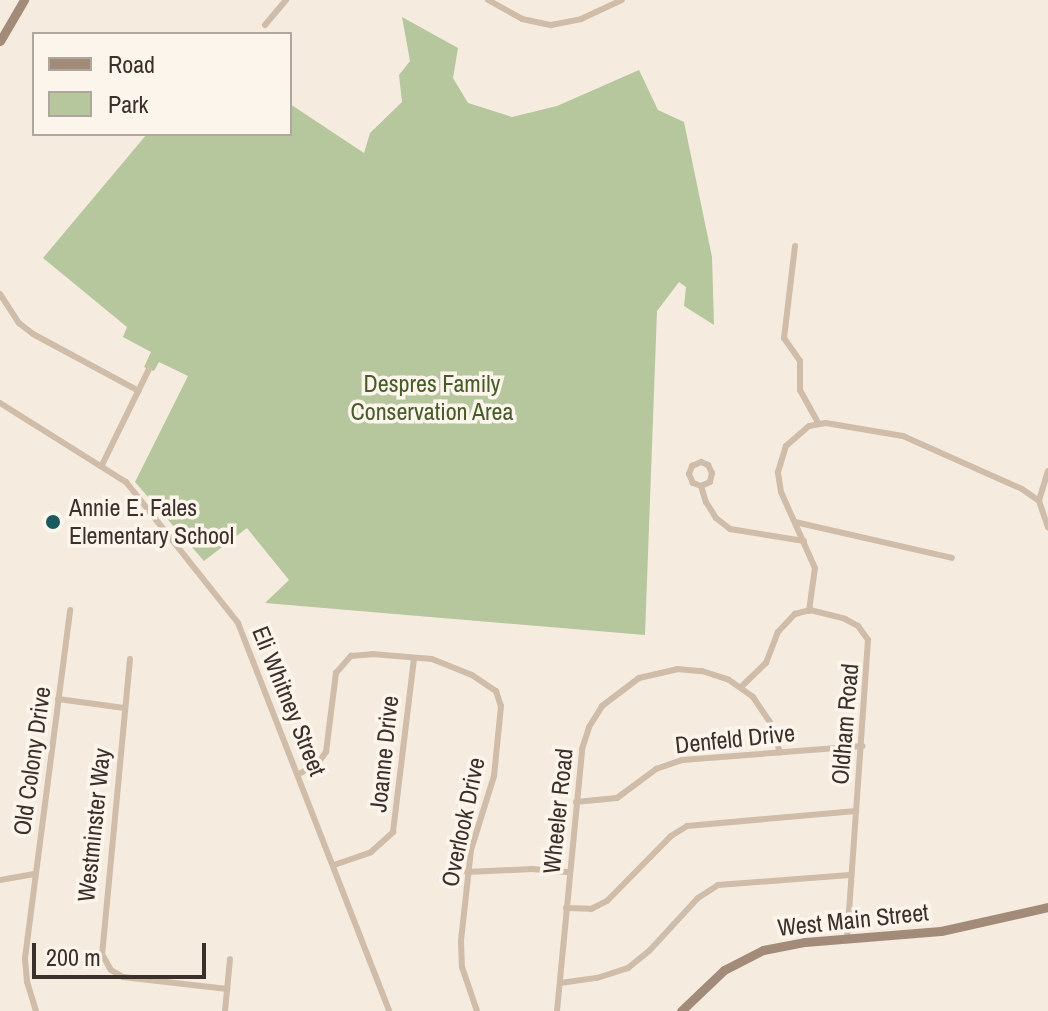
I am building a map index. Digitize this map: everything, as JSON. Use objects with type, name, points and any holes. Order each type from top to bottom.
[{"type":"street","points":[[0,41],[24,0]]},
{"type":"street","points":[[265,25],[286,0]]},
{"type":"street","points":[[488,0],[522,19],[551,25],[581,19],[622,0]]},
{"type":"street","points":[[795,246],[784,338],[800,361],[800,390],[818,423]]},
{"type":"street","points":[[0,294],[19,323],[33,334],[139,391]]},
{"type":"street","points":[[102,465],[149,369]]},
{"type":"street","name":"Eli Whitney Street","points":[[0,403],[102,465],[135,491],[238,623],[389,1011]]},
{"type":"street","points":[[741,687],[766,663],[787,619],[809,611],[815,568],[781,492],[779,463],[793,439],[818,423],[903,436],[1022,489],[1039,501],[1048,527]]},
{"type":"street","points":[[1039,501],[1048,471]]},
{"type":"street","points":[[701,486],[711,512],[730,529],[804,541]]},
{"type":"street","points":[[795,522],[952,558]]},
{"type":"street","name":"Old Colony Drive","points":[[36,1011],[27,982],[25,958],[70,610]]},
{"type":"street","name":"Oldham Road","points":[[809,611],[852,622],[868,640],[847,940]]},
{"type":"street","name":"Overlook Drive","points":[[299,774],[318,763],[326,752],[336,673],[340,665],[360,654],[414,658],[454,666],[491,686],[500,699],[492,790],[475,834],[467,872],[461,954],[477,1011]]},
{"type":"street","name":"Joanne Drive","points":[[334,865],[371,852],[393,832],[414,658]]},
{"type":"street","name":"Westminster Way","points":[[130,659],[102,954],[111,970],[123,977],[227,989]]},
{"type":"street","name":"Wheeler Road","points":[[557,1011],[582,749],[589,727],[602,706],[629,683],[664,671],[689,669],[716,675],[741,687],[770,722],[780,752]]},
{"type":"street","points":[[58,699],[124,708]]},
{"type":"street","name":"Denfeld Drive","points":[[576,802],[617,798],[656,769],[672,762],[862,746]]},
{"type":"street","points":[[566,908],[591,909],[607,901],[671,836],[687,826],[856,811]]},
{"type":"street","points":[[467,872],[532,869],[569,872]]},
{"type":"street","points":[[0,880],[35,874]]},
{"type":"street","points":[[560,983],[597,978],[628,968],[650,950],[698,898],[718,885],[850,875]]},
{"type":"street","name":"West Main Street","points":[[681,1011],[724,970],[751,954],[797,943],[941,931],[1048,907]]},
{"type":"street","points":[[225,1011],[230,959]]},
{"type":"green space","name":"Despres Family Conservation Area","points":[[402,17],[458,48],[453,78],[468,103],[512,117],[557,106],[639,70],[658,110],[684,122],[712,257],[714,325],[684,306],[686,287],[679,282],[657,311],[645,635],[265,603],[289,580],[247,528],[204,561],[135,482],[188,376],[159,362],[154,371],[144,367],[151,352],[123,337],[127,327],[43,258],[145,136],[292,136],[292,105],[364,153],[370,133],[402,102],[399,75],[410,61]]},
{"type":"place","name":"Annie E. Fales Elementary School","points":[[53,522]]}]
